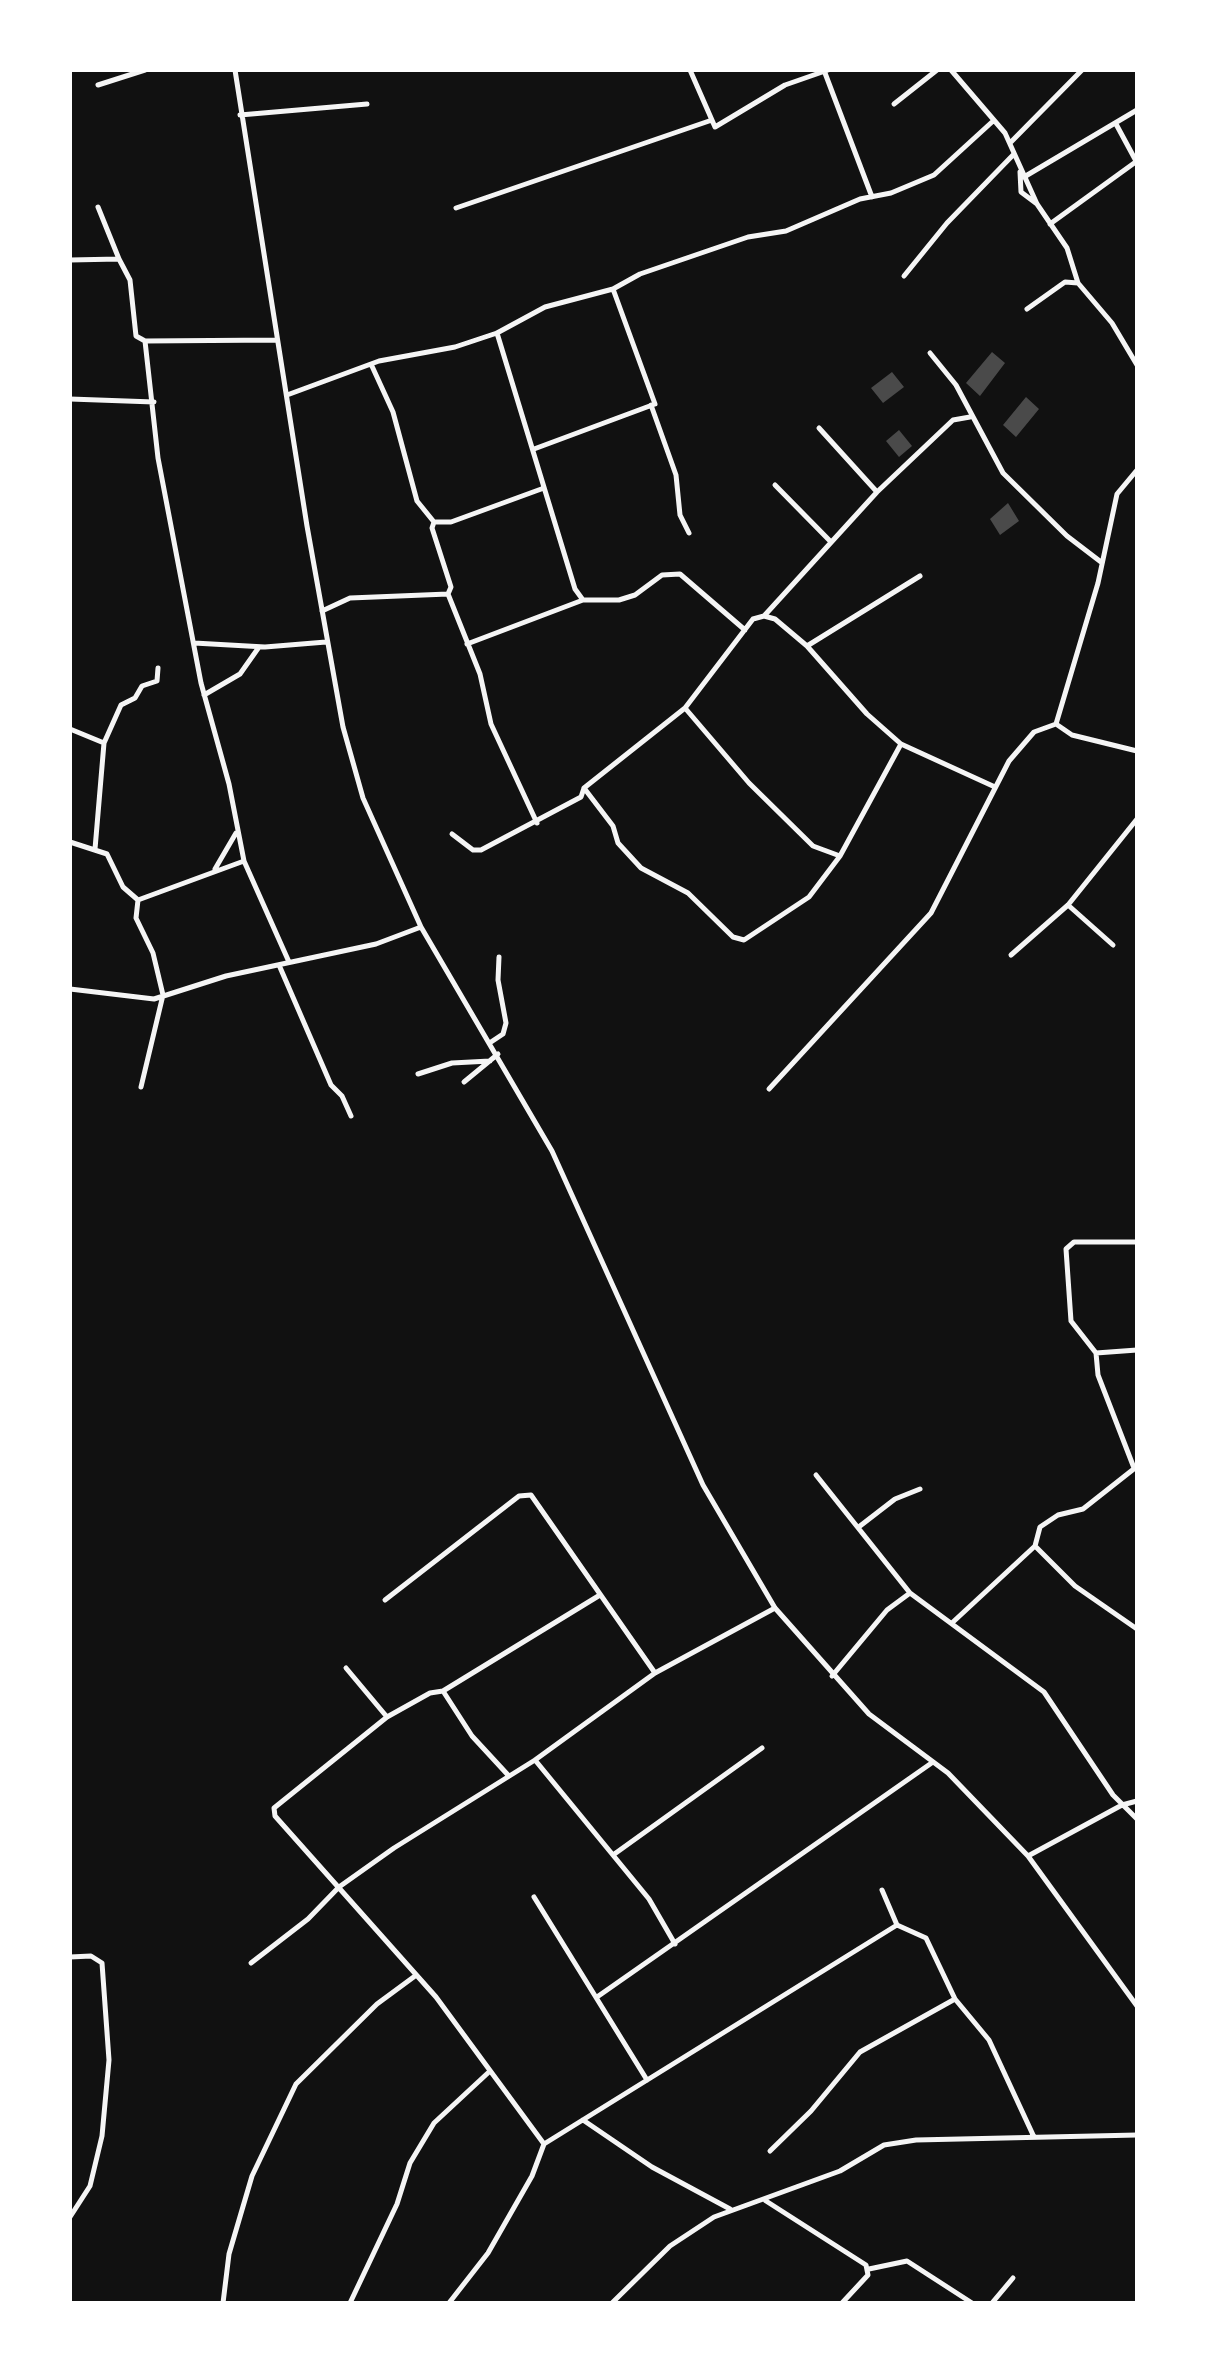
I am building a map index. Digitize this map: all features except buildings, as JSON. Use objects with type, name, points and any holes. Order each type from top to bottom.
[{"type":"street","points":[[98,85],[145,70]]},
{"type":"street","points":[[234,70],[327,642],[356,777],[421,927],[498,1054],[564,1176],[704,1484],[774,1608],[869,1714],[933,1762],[1028,1856],[1137,2006]]},
{"type":"street","points":[[690,70],[715,127],[785,85],[825,71],[872,197]]},
{"type":"street","points":[[894,104],[936,70]]},
{"type":"street","points":[[951,70],[1010,144],[1037,204],[1067,248],[1078,284],[1112,323],[1137,365]]},
{"type":"street","points":[[1010,144],[1082,70]]},
{"type":"street","points":[[240,115],[366,104]]},
{"type":"street","points":[[1022,174],[1137,110]]},
{"type":"street","points":[[456,208],[712,120]]},
{"type":"street","points":[[286,396],[370,364],[455,347],[497,333],[545,307],[613,289],[653,269],[748,237],[786,231],[934,175],[992,122]]},
{"type":"street","points":[[1050,224],[1137,162],[1116,124]]},
{"type":"street","points":[[904,276],[947,223],[1014,154]]},
{"type":"street","points":[[98,207],[130,280],[133,332],[146,341],[277,340]]},
{"type":"street","points":[[70,260],[119,259]]},
{"type":"street","points":[[1026,309],[1066,282],[1078,284]]},
{"type":"street","points":[[613,289],[676,475],[680,515],[689,533]]},
{"type":"street","points":[[497,333],[575,589],[583,600]]},
{"type":"street","points":[[146,341],[158,458],[204,695],[229,784],[244,861],[289,962]]},
{"type":"street","points":[[930,352],[956,385],[970,417],[1013,484],[1102,562]]},
{"type":"street","points":[[370,364],[393,412],[414,494],[434,522],[433,535],[450,587],[448,594],[480,674],[491,724],[538,823]]},
{"type":"street","points":[[70,399],[154,402]]},
{"type":"street","points":[[534,450],[652,405]]},
{"type":"street","points":[[764,616],[876,492],[953,420],[970,417]]},
{"type":"street","points":[[819,428],[876,492]]},
{"type":"street","points":[[1056,724],[1117,494],[1137,470]]},
{"type":"street","points":[[774,485],[831,542]]},
{"type":"street","points":[[434,522],[442,524],[544,488]]},
{"type":"street","points":[[466,644],[583,600],[619,600],[635,595],[662,575],[680,574],[746,630]]},
{"type":"street","points":[[807,646],[920,576]]},
{"type":"street","points":[[322,611],[350,598],[448,594]]},
{"type":"street","points":[[452,834],[473,850],[481,850],[581,797],[584,788],[684,708],[753,618],[764,616],[775,618],[807,646],[867,714],[901,744],[995,787]]},
{"type":"street","points":[[194,644],[259,647],[327,642]]},
{"type":"street","points":[[204,695],[240,674],[259,647]]},
{"type":"street","points":[[94,850],[104,743],[121,704],[135,698],[142,686],[156,681],[158,668]]},
{"type":"street","points":[[684,708],[750,784],[814,846],[840,856]]},
{"type":"street","points":[[769,1088],[930,913],[995,787],[1026,740],[1040,728],[1056,724],[1072,735],[1137,751]]},
{"type":"street","points":[[70,729],[104,743]]},
{"type":"street","points":[[584,788],[631,858],[688,894],[733,937],[756,936],[810,897],[840,856],[901,744]]},
{"type":"street","points":[[1011,954],[1068,905],[1137,819]]},
{"type":"street","points":[[214,871],[236,833]]},
{"type":"street","points":[[70,842],[107,854],[123,887],[138,900]]},
{"type":"street","points":[[138,900],[244,861]]},
{"type":"street","points":[[138,900],[136,918],[153,953],[163,995],[142,1088]]},
{"type":"street","points":[[1068,905],[1113,945]]},
{"type":"street","points":[[70,989],[154,999],[289,962],[376,944],[421,927]]},
{"type":"street","points":[[491,1042],[502,1034],[506,1023],[498,980],[499,957]]},
{"type":"street","points":[[279,965],[331,1085],[342,1096],[351,1116]]},
{"type":"street","points":[[464,1082],[498,1054]]},
{"type":"street","points":[[418,1074],[452,1063],[490,1061]]},
{"type":"street","points":[[1137,1242],[1074,1242],[1066,1249],[1071,1320],[1096,1352],[1098,1375],[1136,1468],[1083,1509],[1047,1522],[1035,1535],[1035,1546],[1074,1586],[1137,1628]]},
{"type":"street","points":[[1096,1352],[1137,1350]]},
{"type":"street","points":[[816,1475],[910,1593],[1044,1692],[1122,1805],[1137,1819]]},
{"type":"street","points":[[860,1526],[895,1499],[920,1489]]},
{"type":"street","points":[[385,1600],[525,1494],[535,1498],[655,1673]]},
{"type":"street","points":[[953,1622],[1035,1546]]},
{"type":"street","points":[[832,1676],[887,1610],[910,1593]]},
{"type":"street","points":[[544,2144],[470,2040],[274,1816],[274,1808],[387,1717],[430,1693],[444,1691],[600,1595]]},
{"type":"street","points":[[252,1964],[308,1919],[339,1887],[535,1760],[655,1673],[774,1608]]},
{"type":"street","points":[[346,1668],[387,1717]]},
{"type":"street","points":[[444,1691],[472,1736],[509,1776]]},
{"type":"street","points":[[613,1855],[762,1748]]},
{"type":"street","points":[[535,1760],[648,1899],[675,1944]]},
{"type":"street","points":[[596,1997],[933,1762]]},
{"type":"street","points":[[1028,1856],[1122,1805],[1137,1801]]},
{"type":"street","points":[[882,1890],[897,1925],[926,1938],[956,1999],[989,2040],[1034,2137]]},
{"type":"street","points":[[534,1897],[647,2080]]},
{"type":"street","points":[[449,2303],[488,2253],[532,2176],[544,2144],[897,1925]]},
{"type":"street","points":[[70,1957],[91,1956],[102,1963],[109,2060],[102,2136],[90,2186],[70,2218]]},
{"type":"street","points":[[223,2303],[229,2254],[252,2176],[296,2084],[377,2004],[415,1976]]},
{"type":"street","points":[[770,2151],[811,2111],[860,2052],[956,1999]]},
{"type":"street","points":[[350,2303],[397,2204],[410,2163],[434,2122],[490,2071]]},
{"type":"street","points":[[583,2120],[652,2167],[730,2209]]},
{"type":"street","points":[[612,2303],[670,2246],[730,2209],[765,2201],[840,2171],[884,2145],[916,2140],[1137,2135]]},
{"type":"street","points":[[765,2201],[868,2269],[907,2261],[972,2303]]},
{"type":"street","points":[[842,2303],[868,2275],[868,2269]]},
{"type":"street","points":[[992,2303],[1014,2278]]}]
